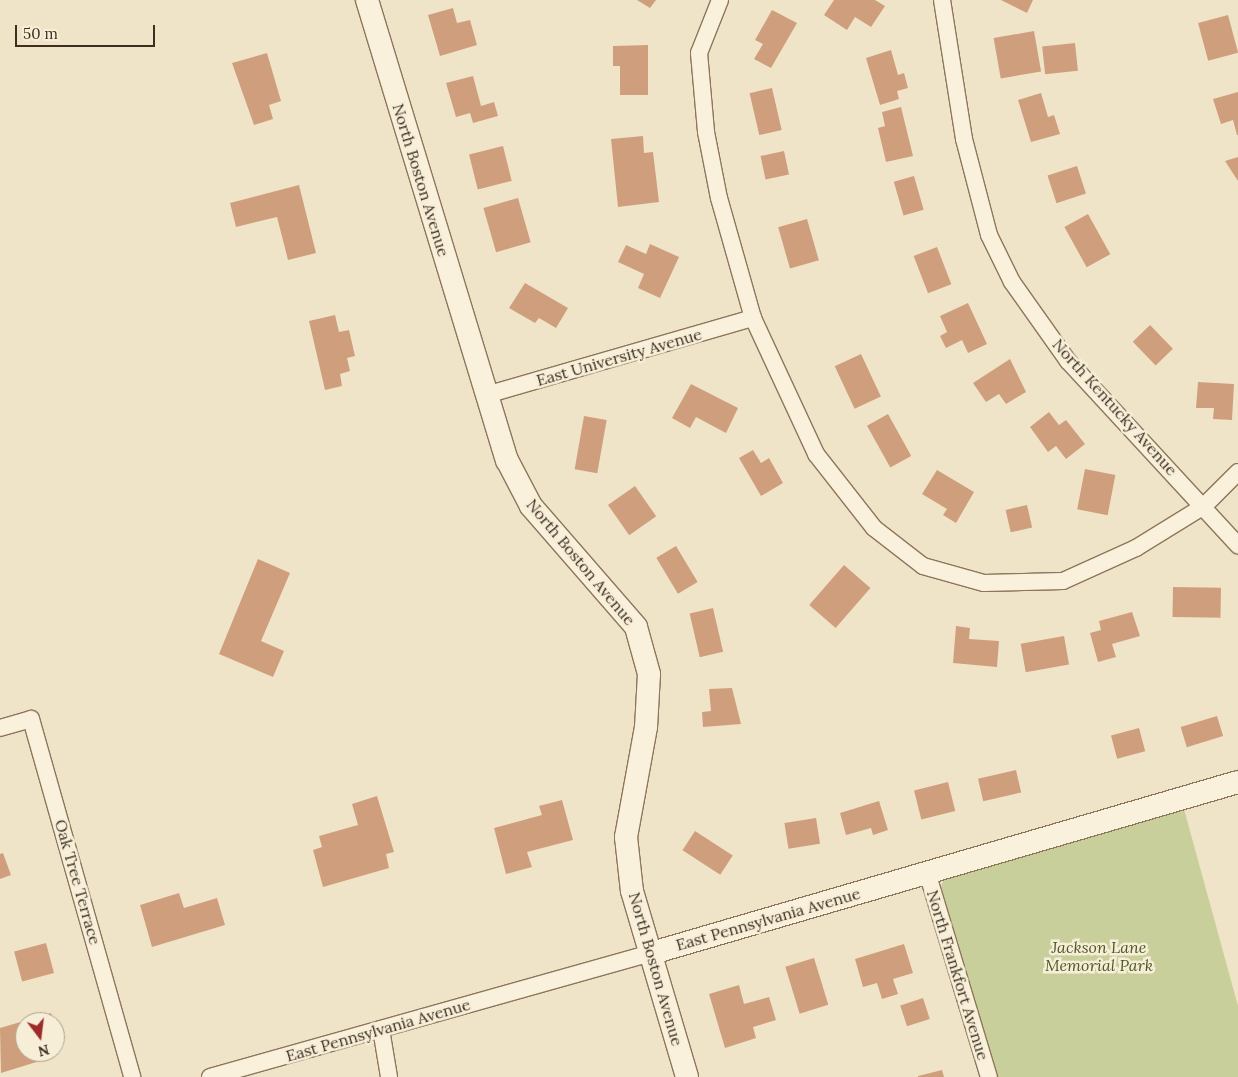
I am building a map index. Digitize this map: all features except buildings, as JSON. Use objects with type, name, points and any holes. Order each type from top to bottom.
[{"type":"street","name":"North Boston Avenue","points":[[367,0],[506,460],[531,506],[636,627],[649,674],[646,727],[626,837],[632,891],[652,953],[687,1077]]},
{"type":"street","points":[[720,0],[699,53],[706,132],[719,198],[753,318],[816,454],[874,528],[923,566],[984,583],[1063,582],[1136,548],[1204,506],[1238,472]]},
{"type":"street","name":"North Kentucky Avenue","points":[[942,0],[964,139],[989,235],[1012,282],[1068,361],[1238,545]]},
{"type":"street","name":"East University Avenue","points":[[486,395],[753,318]]},
{"type":"street","name":"Oak Tree Terrace","points":[[0,728],[31,719],[132,1077]]},
{"type":"street","name":"East Pennsylvania Avenue","points":[[210,1077],[652,953],[1238,782]]},
{"type":"street","name":"North Frankfort Avenue","points":[[927,872],[989,1077]]},
{"type":"street","points":[[382,1029],[389,1077]]},
{"type":"green space","name":"Jackson Lane Memorial Park","points":[[1184,809],[1238,1006],[1238,1077],[997,1077],[941,887],[946,873]]}]
